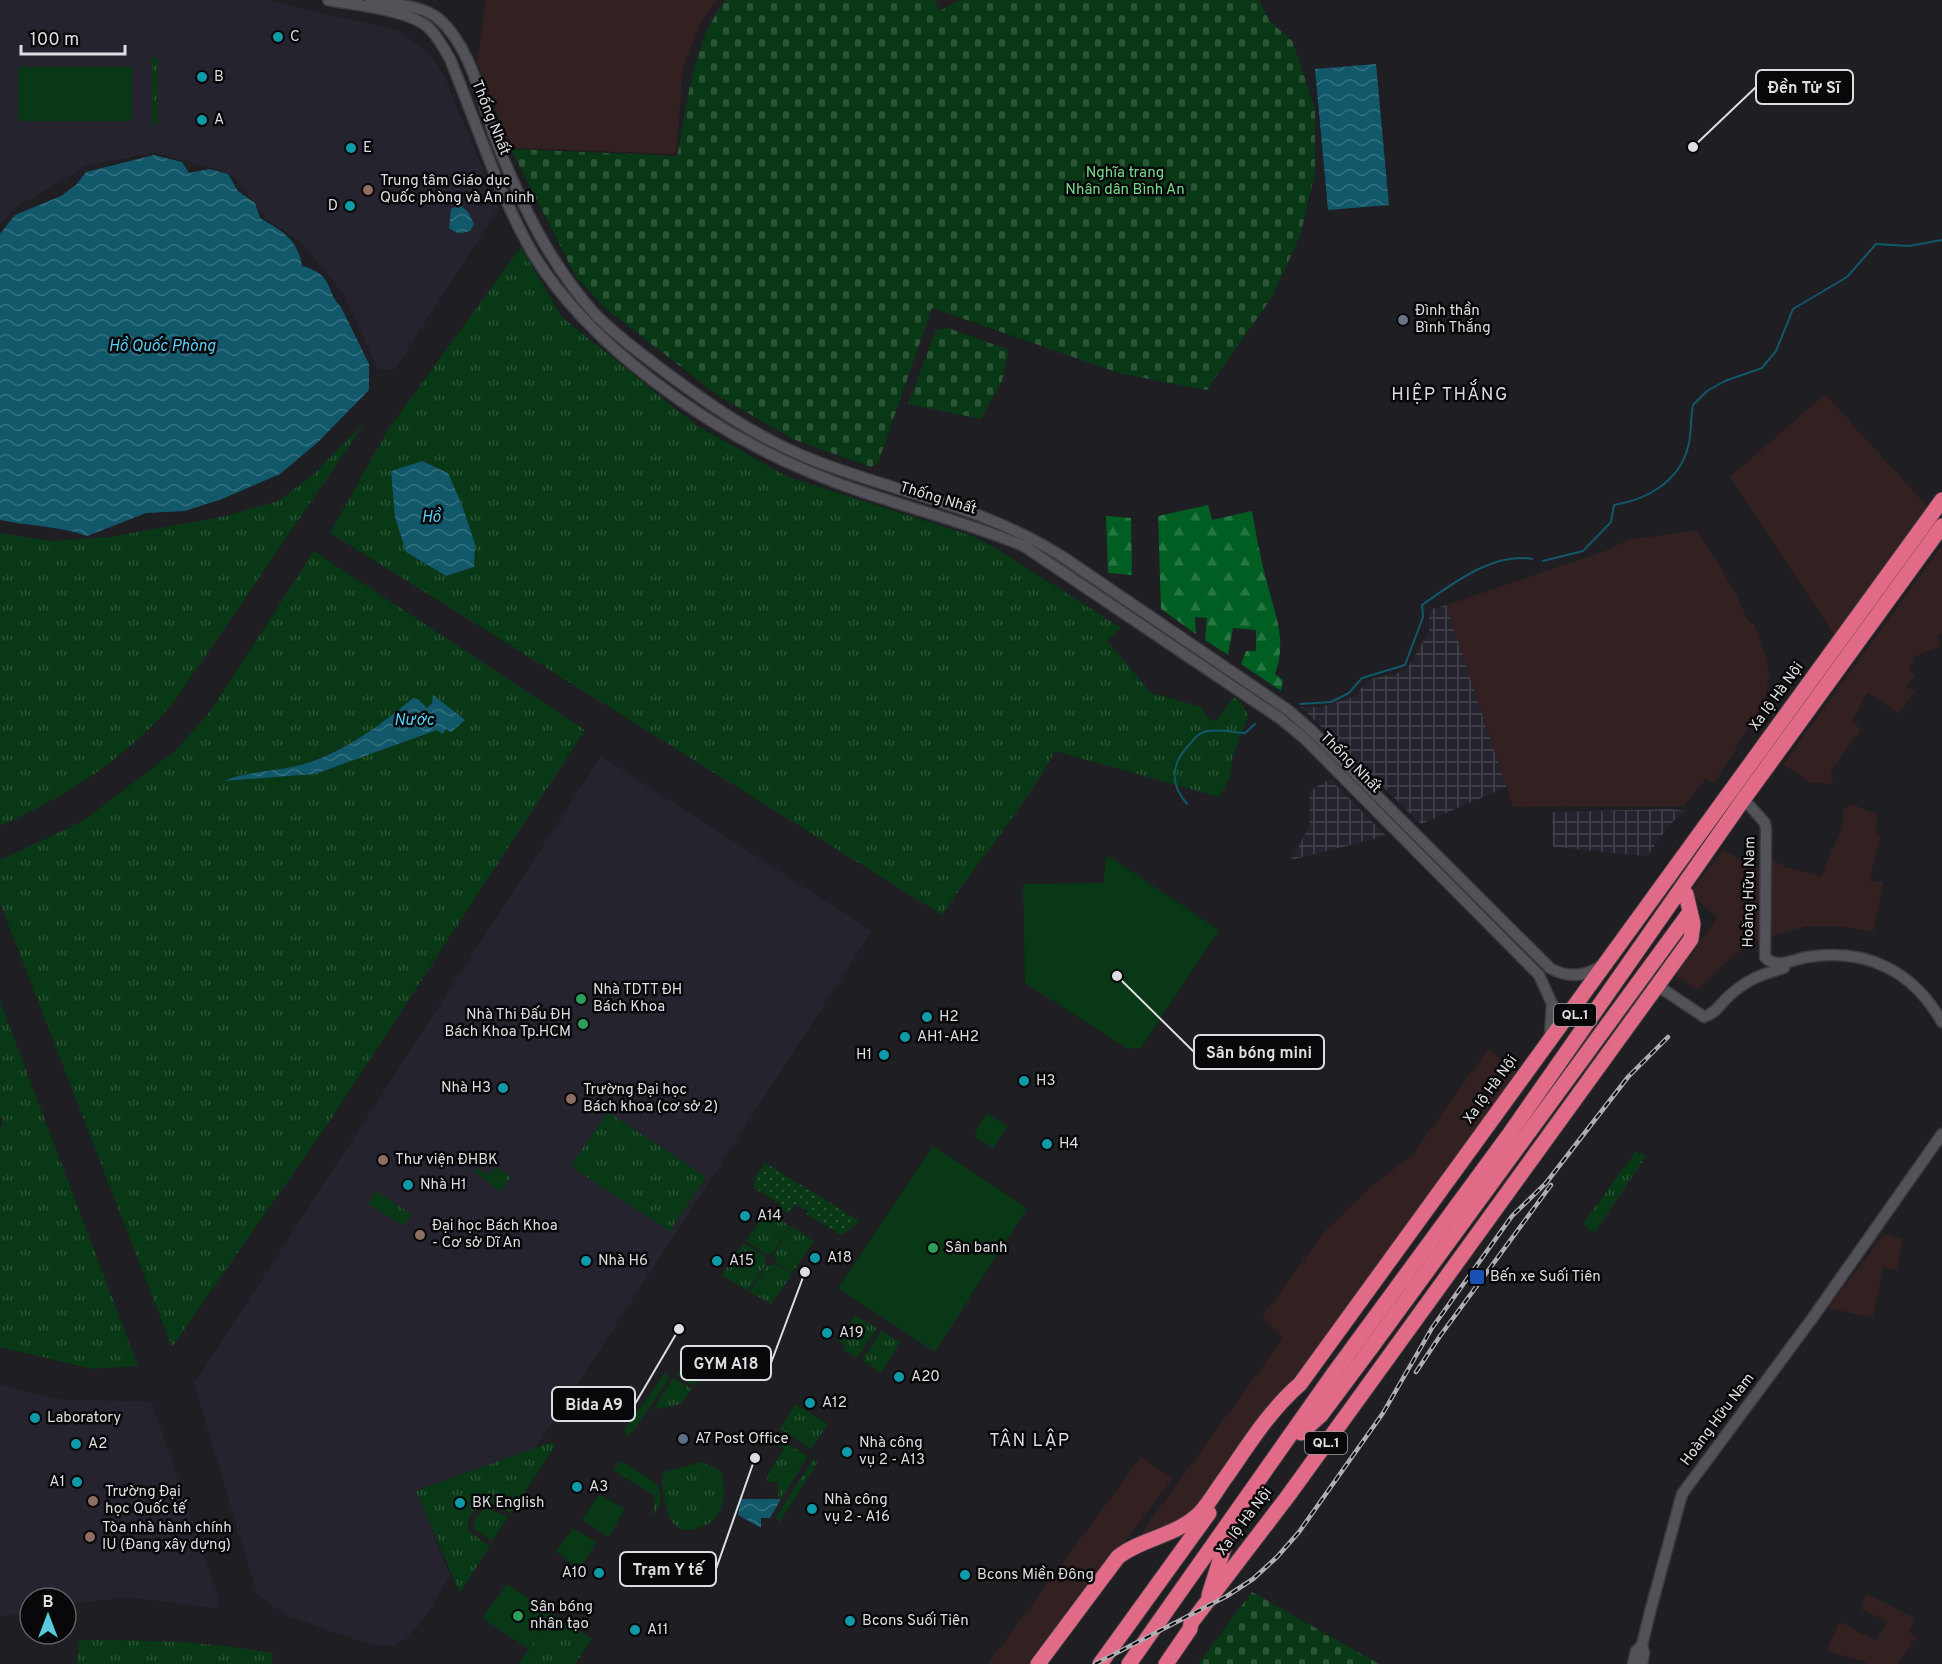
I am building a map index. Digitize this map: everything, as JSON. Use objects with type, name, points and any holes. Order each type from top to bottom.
[{"type":"highway","name":"Xa lộ Hà Nội","points":[[1042,1663],[1112,1563],[1176,1529],[1201,1512],[1265,1422],[1283,1399],[1300,1384],[1507,1105],[1900,562],[1942,500]]},
{"type":"highway","name":"Xa lộ Hà Nội","points":[[1900,562],[1942,510]]},
{"type":"highway","name":"Xa lộ Hà Nội","points":[[1129,1664],[1275,1457],[1321,1415],[1362,1348],[1508,1136],[1936,544],[1942,526]]},
{"type":"highway","name":"Xa lộ Hà Nội","points":[[1100,1664],[1284,1410],[1304,1390],[1374,1296],[1547,1044],[1578,1007],[1608,960],[1714,819]]},
{"type":"highway","points":[[1634,1006],[1691,918],[1683,892]]},
{"type":"highway","name":"Xa lộ Hà Nội","points":[[1362,1348],[1691,918]]},
{"type":"highway","name":"Xa lộ Hà Nội","points":[[1166,1664],[1190,1629],[1191,1623],[1288,1496],[1658,986],[1691,939],[1691,918]]},
{"type":"highway","points":[[1576,1087],[1586,1073]]},
{"type":"highway","points":[[1398,1332],[1511,1176]]},
{"type":"highway","points":[[1362,1348],[1383,1364]]},
{"type":"highway","name":"QL.1","points":[[1267,1521],[1283,1491],[1358,1387]]},
{"type":"highway","name":"QL.1","points":[[1206,1604],[1234,1515]]},
{"type":"highway","name":"Xa lộ Hà Nội","points":[[1135,1549],[1186,1531],[1206,1518]]},
{"type":"highway","name":"Xa lộ Hà Nội","points":[[1156,1664],[1184,1625],[1191,1623]]},
{"type":"main road","name":"Thống Nhất","points":[[328,0],[407,17],[427,26],[440,41],[450,59],[512,210],[532,251],[556,287],[587,323],[692,408],[744,442],[806,471],[876,496],[982,528],[1024,546],[1309,735]]},
{"type":"main road","name":"Thống Nhất","points":[[371,0],[418,10],[437,17],[452,33],[464,53],[498,146],[531,224],[565,279],[596,315],[704,402],[753,432],[813,460],[986,516],[1030,536],[1263,692],[1309,735],[1537,964],[1552,1004],[1553,1020],[1547,1044]]},
{"type":"main road","points":[[440,41],[452,33]]},
{"type":"main road","points":[[876,496],[879,481]]},
{"type":"main road","name":"Hoàng Hữu Nam","points":[[1747,803],[1766,824],[1765,957],[1770,963],[1779,964],[1807,957],[1844,956],[1881,964],[1911,982],[1933,1006],[1942,1022]]},
{"type":"main road","name":"Thống Nhất","points":[[1537,964],[1574,975],[1593,971],[1608,960]]},
{"type":"main road","points":[[1658,986],[1704,1017],[1712,1014],[1729,996],[1753,978],[1768,971],[1809,962],[1844,960],[1894,975],[1908,984],[1919,996],[1942,1032]]},
{"type":"main road","name":"Hoàng Hữu Nam","points":[[1642,1664],[1644,1653],[1642,1645],[1682,1494],[1942,1134]]},
{"type":"main road","name":"Hoàng Hữu Nam","points":[[1869,1238],[1882,1226],[1942,1142]]},
{"type":"main road","name":"Hoàng Hữu Nam","points":[[1633,1664],[1636,1651],[1642,1645]]},
{"type":"shaded area","name":"Trung tâm Giáo dục Quốc phòng và An ninh","points":[[0,0],[267,0],[400,31],[431,55],[445,78],[499,208],[395,369],[378,369],[343,293],[301,242],[267,220],[233,176],[214,168],[154,153],[86,166],[18,206],[0,224]]},
{"type":"shaded area","points":[[486,0],[718,0],[702,20],[683,67],[676,154],[511,148],[477,62]]},
{"type":"shaded area","points":[[1825,394],[1928,507],[1834,635],[1730,477]]},
{"type":"shaded area","points":[[1697,530],[1736,593],[1748,621],[1754,624],[1766,656],[1769,675],[1764,704],[1714,783],[1706,778],[1684,806],[1513,807],[1446,605],[1605,551],[1628,540]]},
{"type":"shaded area","points":[[1942,546],[1942,633],[1938,637],[1940,646],[1914,657],[1909,670],[1915,675],[1906,687],[1915,692],[1899,714],[1868,692],[1852,720],[1861,730],[1831,770],[1833,784],[1811,783],[1783,764]]},
{"type":"shaded area","points":[[1446,605],[1506,787],[1421,824],[1301,707],[1322,707],[1356,696],[1367,680],[1402,672],[1408,667],[1429,632],[1429,610]]},
{"type":"shaded area","name":"Trường Đại học Bách khoa (cơ sở 2)","points":[[601,756],[872,931],[536,1448],[416,1491],[450,1575],[426,1616],[407,1638],[393,1645],[371,1645],[287,1616],[257,1594],[194,1384]]},
{"type":"shaded area","points":[[1330,779],[1386,836],[1291,860],[1310,825],[1309,791]]},
{"type":"shaded area","points":[[1852,804],[1877,814],[1876,835],[1880,837],[1869,882],[1884,882],[1873,932],[1841,926],[1807,926],[1754,941],[1722,965],[1697,990],[1674,975],[1717,918],[1690,893],[1724,849],[1754,869],[1761,870],[1765,855],[1785,867],[1821,876],[1843,825],[1843,810]]},
{"type":"shaded area","points":[[1671,809],[1686,811],[1670,824],[1647,856],[1553,847],[1552,812]]},
{"type":"shaded area","points":[[1488,1049],[1517,1071],[1446,1173],[1197,1508],[1181,1523],[1143,1539],[1143,1531],[1283,1338],[1262,1317],[1325,1231],[1373,1185],[1413,1154]]},
{"type":"shaded area","points":[[1884,1234],[1903,1239],[1897,1270],[1883,1268],[1873,1318],[1828,1308]]},
{"type":"shaded area","name":"Trường Đại học Quốc tế","points":[[0,1384],[41,1396],[67,1400],[152,1403],[220,1601],[219,1605],[215,1608],[127,1597],[78,1603],[78,1586],[18,1586],[18,1613],[0,1617]]},
{"type":"shaded area","points":[[1141,1457],[1172,1479],[1033,1664],[988,1664]]},
{"type":"shaded area","points":[[1866,1593],[1915,1618],[1909,1632],[1917,1637],[1898,1664],[1866,1664],[1867,1662],[1826,1651],[1840,1622],[1876,1641],[1887,1622],[1861,1609]]},
{"type":"green space","name":"Nghĩa trang Nhân dân Bình An","points":[[726,0],[935,0],[939,11],[960,0],[1259,0],[1269,20],[1293,42],[1315,109],[1315,173],[1300,236],[1272,297],[1207,390],[1122,374],[932,308],[878,463],[871,467],[795,440],[720,397],[606,309],[576,277],[511,149],[677,156],[692,75],[698,55],[714,17]]},
{"type":"green space","points":[[152,58],[158,58],[158,124],[152,124]]},
{"type":"green space","points":[[21,67],[132,67],[132,118],[128,121],[21,121],[18,116],[18,71]]},
{"type":"green space","points":[[521,247],[562,317],[696,425],[788,477],[970,535],[994,547],[1121,628],[1107,641],[1151,693],[1201,707],[1206,716],[1215,722],[1234,697],[1242,703],[1248,716],[1232,759],[1230,778],[1219,797],[1055,751],[1015,814],[942,915],[330,533],[387,431]],"holes":[[[422,461],[447,473],[462,505],[475,544],[474,567],[446,576],[406,552],[395,517],[391,471]]]},
{"type":"green space","points":[[948,328],[1009,350],[1002,381],[981,419],[908,404],[936,330]]},
{"type":"green space","points":[[366,421],[172,705],[154,725],[93,775],[48,802],[0,826],[0,533],[51,541],[110,537],[226,516],[278,501],[312,476]]},
{"type":"green space","points":[[1208,505],[1212,520],[1252,511],[1280,638],[1279,662],[1275,674],[1283,680],[1281,691],[1241,664],[1246,651],[1256,651],[1256,630],[1233,628],[1228,655],[1205,640],[1207,618],[1195,617],[1196,634],[1161,609],[1158,516]]},
{"type":"green space","points":[[1106,516],[1131,518],[1132,575],[1108,573]]},
{"type":"green space","points":[[314,551],[585,730],[329,1122],[172,1347],[0,903],[0,860],[83,821],[175,751],[210,712]],"holes":[[[433,696],[456,726],[451,732],[446,729],[437,730],[315,774],[225,781],[242,775],[297,766],[322,757],[364,735],[418,699],[427,708],[432,703]]]},
{"type":"green space","points":[[1107,855],[1219,930],[1141,1048],[1128,1049],[1025,983],[1023,884],[1103,883]]},
{"type":"green space","points":[[0,1001],[138,1366],[93,1369],[0,1347],[0,1132],[3,1119],[0,1117]]},
{"type":"green space","points":[[608,1112],[706,1177],[670,1231],[573,1168],[573,1162]]},
{"type":"green space","points":[[986,1113],[1007,1126],[993,1148],[974,1136]]},
{"type":"green space","name":"Sân banh","points":[[933,1146],[1027,1208],[935,1352],[838,1288]]},
{"type":"green space","points":[[1636,1151],[1646,1156],[1594,1233],[1583,1224]]},
{"type":"green space","points":[[765,1163],[860,1221],[842,1235],[806,1214],[808,1211],[795,1204],[788,1213],[778,1208],[780,1204],[754,1188],[755,1177]]},
{"type":"green space","points":[[496,1167],[511,1177],[501,1192],[474,1171],[476,1168],[489,1174]]},
{"type":"green space","points":[[376,1191],[411,1214],[404,1226],[368,1204]]},
{"type":"green space","points":[[766,1211],[790,1226],[772,1254],[767,1255],[746,1241]]},
{"type":"green space","points":[[791,1226],[814,1241],[792,1273],[777,1263],[774,1254]]},
{"type":"green space","points":[[744,1243],[765,1256],[766,1264],[748,1291],[722,1275]]},
{"type":"green space","points":[[776,1264],[792,1274],[771,1304],[750,1292],[766,1266]]},
{"type":"green space","points":[[855,1315],[877,1328],[857,1358],[843,1349],[844,1345],[838,1340]]},
{"type":"green space","points":[[881,1331],[900,1342],[881,1373],[862,1360]]},
{"type":"green space","points":[[697,1344],[713,1355],[694,1386],[677,1375]]},
{"type":"green space","points":[[665,1373],[670,1377],[629,1437],[624,1430]]},
{"type":"green space","points":[[673,1378],[692,1389],[681,1404],[653,1410]]},
{"type":"green space","points":[[795,1404],[828,1424],[811,1449],[780,1429]]},
{"type":"green space","points":[[774,1436],[808,1456],[781,1499],[778,1497],[778,1482],[767,1482],[768,1474],[784,1448],[772,1441],[765,1449]]},
{"type":"green space","points":[[557,1443],[511,1513],[486,1501],[469,1516],[468,1531],[490,1546],[460,1593],[416,1491],[546,1444]]},
{"type":"green space","points":[[813,1459],[818,1462],[779,1523],[776,1517]]},
{"type":"green space","points":[[620,1462],[627,1464],[658,1485],[661,1502],[653,1517],[655,1496],[613,1470]]},
{"type":"green space","points":[[702,1462],[721,1471],[724,1498],[717,1517],[712,1522],[695,1529],[682,1529],[672,1522],[669,1515],[662,1488],[664,1472]]},
{"type":"green space","points":[[599,1494],[625,1509],[609,1537],[582,1520]]},
{"type":"green space","points":[[485,1507],[508,1517],[492,1541],[474,1529],[474,1520]]},
{"type":"green space","points":[[573,1528],[596,1542],[580,1569],[556,1552]]},
{"type":"green space","name":"Sân bóng nhân tạo","points":[[507,1584],[553,1614],[529,1649],[482,1618]]},
{"type":"green space","points":[[1252,1592],[1379,1664],[1198,1664]]},
{"type":"green space","points":[[553,1614],[592,1639],[575,1664],[519,1664]]},
{"type":"green space","points":[[79,1640],[152,1641],[224,1646],[273,1653],[272,1664],[77,1664]]},
{"type":"water","points":[[1376,64],[1389,205],[1328,210],[1315,69]]},
{"type":"water","name":"Hồ Quốc Phòng","points":[[154,155],[182,162],[189,173],[209,169],[228,174],[238,191],[255,203],[260,218],[292,241],[300,256],[302,266],[312,269],[324,278],[341,307],[369,364],[369,390],[318,442],[280,474],[222,499],[185,511],[146,513],[87,536],[55,528],[0,520],[0,234],[15,215],[61,196],[76,185],[86,172]]},
{"type":"water","points":[[459,204],[468,212],[474,224],[470,231],[464,233],[449,228],[451,209]]},
{"type":"water","name":"Hồ","points":[[422,461],[448,473],[475,544],[474,567],[446,576],[406,552],[395,517],[391,471]]},
{"type":"water","name":"Nước","points":[[433,695],[465,720],[451,732],[446,729],[443,734],[437,730],[315,774],[224,781],[243,775],[294,767],[319,759],[362,736],[413,698],[418,699],[427,708],[432,703]]},
{"type":"water","points":[[741,1499],[781,1499],[770,1518],[761,1518],[761,1528],[738,1515]]},
{"type":"waterway","points":[[1543,561],[1583,551],[1611,522],[1614,505],[1649,494],[1669,479],[1684,459],[1688,447],[1693,405],[1707,391],[1725,381],[1762,368],[1776,351],[1793,309],[1847,277],[1876,244],[1909,246],[1942,240]]},
{"type":"waterway","points":[[1300,704],[1331,702],[1349,693],[1362,678],[1405,665],[1423,617],[1422,605],[1460,579],[1488,565],[1517,558],[1532,559]]},
{"type":"waterway","points":[[1187,804],[1177,789],[1175,781],[1176,766],[1183,752],[1199,735],[1207,731],[1245,733],[1255,724]]},
{"type":"railway","points":[[1095,1664],[1227,1596],[1253,1579],[1277,1557],[1299,1532],[1383,1413],[1432,1328],[1512,1216],[1546,1183],[1628,1077],[1668,1037]]},
{"type":"railway","points":[[1416,1372],[1551,1185]]},
{"type":"place","name":"C","points":[[278,37]]},
{"type":"place","name":"B","points":[[202,77]]},
{"type":"place","name":"A","points":[[202,120]]},
{"type":"place","name":"Đền Tử Sĩ","points":[[1693,147]]},
{"type":"place","name":"E","points":[[351,148]]},
{"type":"place","name":"Trung tâm Giáo dục Quốc phòng và An ninh","points":[[368,190]]},
{"type":"place","name":"D","points":[[350,206]]},
{"type":"place","name":"Đình thần Bình Thắng","points":[[1403,320]]},
{"type":"place","name":"Sân bóng mini","points":[[1117,976]]},
{"type":"place","name":"Nhà TDTT ĐH Bách Khoa","points":[[581,999]]},
{"type":"place","name":"H2","points":[[927,1017]]},
{"type":"place","name":"Nhà Thi Đấu ĐH Bách Khoa Tp.HCM","points":[[583,1024]]},
{"type":"place","name":"AH1-AH2","points":[[905,1037]]},
{"type":"place","name":"H1","points":[[884,1055]]},
{"type":"place","name":"H3","points":[[1024,1081]]},
{"type":"place","name":"Nhà H3","points":[[503,1088]]},
{"type":"place","name":"Trường Đại học Bách khoa (cơ sở 2)","points":[[571,1099]]},
{"type":"place","name":"H4","points":[[1047,1144]]},
{"type":"place","name":"Thư viện ĐHBK","points":[[383,1160]]},
{"type":"place","name":"Nhà H1","points":[[408,1185]]},
{"type":"place","name":"A14","points":[[745,1216]]},
{"type":"place","name":"Đại học Bách Khoa - Cơ sở Dĩ An","points":[[420,1235]]},
{"type":"place","name":"Sân banh","points":[[933,1248]]},
{"type":"place","name":"A18","points":[[815,1258]]},
{"type":"place","name":"Nhà H6","points":[[586,1261]]},
{"type":"place","name":"A15","points":[[717,1261]]},
{"type":"place","name":"GYM A18","points":[[805,1272]]},
{"type":"place","name":"Bến xe Suối Tiên","points":[[1477,1277]]},
{"type":"place","name":"Bida A9","points":[[679,1329]]},
{"type":"place","name":"A19","points":[[827,1333]]},
{"type":"place","name":"A20","points":[[899,1377]]},
{"type":"place","name":"A12","points":[[810,1403]]},
{"type":"place","name":"Laboratory","points":[[35,1418]]},
{"type":"place","name":"A7 Post Office","points":[[683,1439]]},
{"type":"place","name":"A2","points":[[76,1444]]},
{"type":"place","name":"Nhà công vụ 2 - A13","points":[[847,1452]]},
{"type":"place","name":"Trạm Y tế","points":[[755,1458]]},
{"type":"place","name":"A1","points":[[77,1482]]},
{"type":"place","name":"A3","points":[[577,1487]]},
{"type":"place","name":"Trường Đại học Quốc tế","points":[[93,1501]]},
{"type":"place","name":"BK English","points":[[460,1503]]},
{"type":"place","name":"Nhà công vụ 2 - A16","points":[[812,1509]]},
{"type":"place","name":"Tòa nhà hành chính IU (Đang xây dựng)","points":[[90,1537]]},
{"type":"place","name":"A10","points":[[599,1573]]},
{"type":"place","name":"Bcons Miền Đông","points":[[965,1575]]},
{"type":"place","name":"Sân bóng nhân tạo","points":[[518,1616]]},
{"type":"place","name":"Bcons Suối Tiên","points":[[850,1621]]},
{"type":"place","name":"A11","points":[[635,1630]]},
{"type":"district","name":"HIỆP THẮNG","points":[[1450,395]]},
{"type":"district","name":"TÂN LẬP","points":[[1030,1441]]}]
